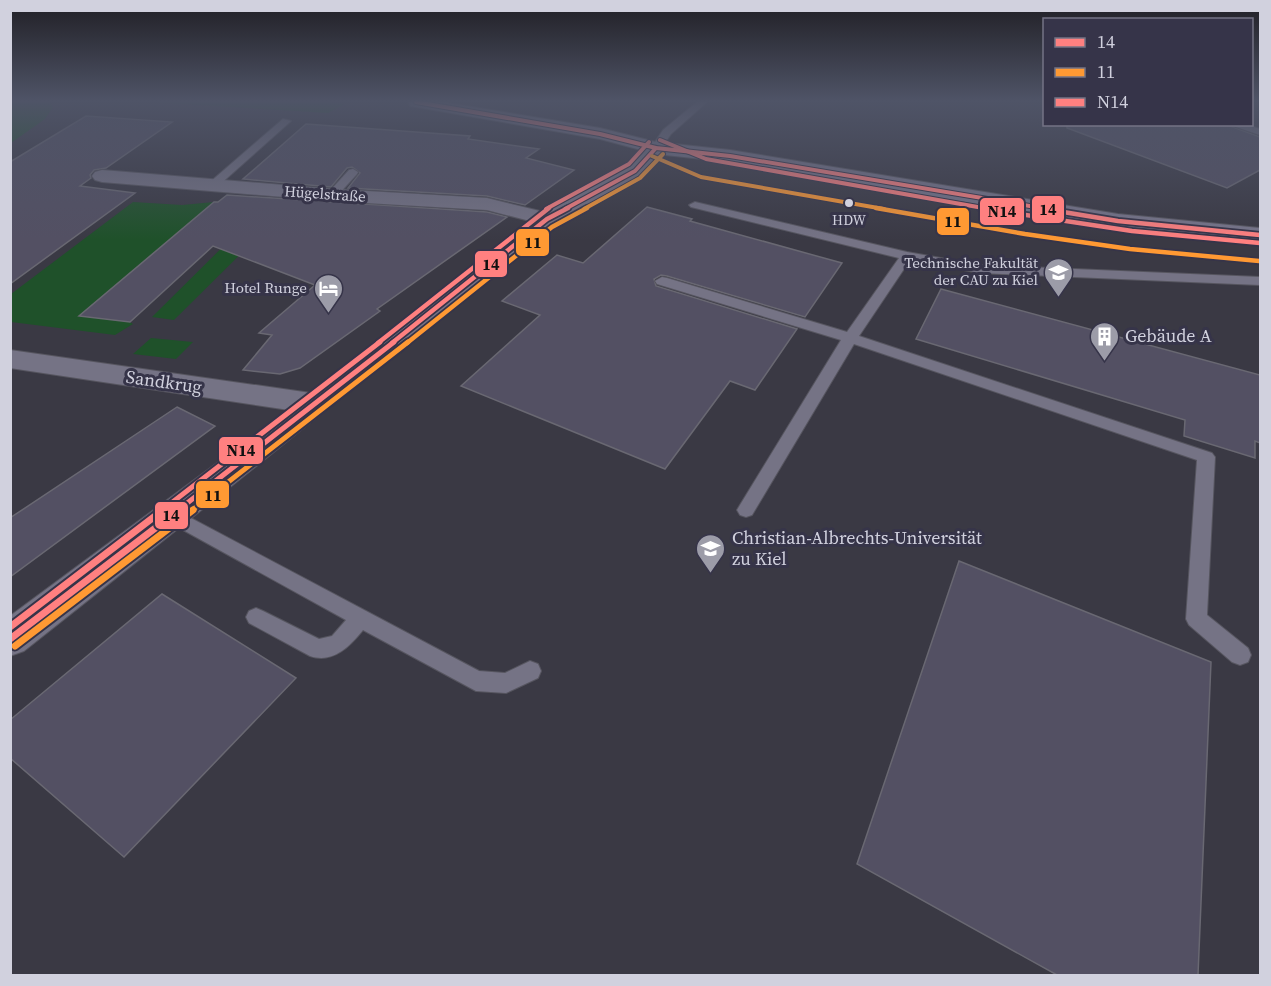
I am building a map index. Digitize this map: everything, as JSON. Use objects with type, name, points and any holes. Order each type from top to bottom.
[{"type":"main road","points":[[656,148],[730,156],[1118,221],[1260,235]]},
{"type":"main road","points":[[656,148],[703,168],[1004,221],[1131,240],[1260,252]]},
{"type":"street","points":[[10,639],[317,404],[547,219],[635,171],[656,148]]},
{"type":"street","name":"Hügelstraße","points":[[102,176],[332,195],[487,204],[547,219]]},
{"type":"street","name":"Sandkrug","points":[[14,363],[317,404]]},
{"type":"lane","points":[[213,185],[256,148]]},
{"type":"lane","points":[[332,195],[353,172]]},
{"type":"lane","points":[[695,205],[907,256],[980,269],[1260,281]]},
{"type":"lane","points":[[746,510],[850,338],[907,256]]},
{"type":"lane","points":[[662,281],[850,338],[1206,457],[1196,619],[1240,656]]},
{"type":"lane","points":[[172,515],[476,681],[506,683],[530,671]]},
{"type":"lane","points":[[256,617],[318,649],[338,644],[361,618]]},
{"type":"green space","points":[[133,202],[182,205],[214,202],[130,322],[133,324],[115,335],[11,322],[11,294]]},
{"type":"green space","points":[[263,207],[285,210],[174,320],[152,317]]},
{"type":"green space","points":[[151,338],[193,342],[176,359],[133,354]]},
{"type":"building","points":[[33,148],[135,148],[106,168],[94,170],[90,175],[91,178],[80,186],[135,193],[10,284],[10,162]]},
{"type":"building","points":[[278,148],[532,148],[539,149],[526,158],[574,170],[525,205],[487,196],[348,188],[360,173],[352,167],[347,168],[331,187],[243,179]]},
{"type":"building","points":[[1120,148],[1260,148],[1260,170],[1227,188]]},
{"type":"building","points":[[227,195],[487,212],[507,217],[377,309],[380,311],[300,368],[280,374],[243,370],[272,335],[259,333],[315,285],[213,246],[130,322],[79,316],[214,202],[218,202]]},
{"type":"building","points":[[647,207],[842,263],[805,317],[667,276],[661,275],[654,279],[656,286],[797,329],[755,390],[730,381],[665,469],[461,386],[540,315],[502,301],[557,255],[583,263]]},
{"type":"building","name":"Gebäude A","points":[[941,289],[1260,375],[1260,443],[1255,441],[1255,458],[1184,436],[1185,420],[916,339]]},
{"type":"building","points":[[177,407],[215,426],[10,577],[10,518]]},
{"type":"building","points":[[959,561],[1211,662],[1198,975],[1057,975],[857,864]]},
{"type":"building","points":[[162,594],[296,678],[124,857],[10,758],[10,720]]},
{"type":"transit line","name":"N14","points":[[10,627],[311,397],[541,212],[629,164],[644,148]]},
{"type":"transit line","name":"14","points":[[656,148],[730,156],[1118,221],[1260,235]]},
{"type":"transit line","name":"14","points":[[10,639],[317,404],[547,219],[635,171],[656,148]]},
{"type":"transit line","name":"N14","points":[[679,148],[706,159],[1027,216],[1132,231],[1260,243]]},
{"type":"transit line","name":"11","points":[[15,646],[322,411],[552,227],[640,178],[663,154]]},
{"type":"transit line","name":"11","points":[[652,156],[701,177],[1025,234],[1130,249],[1259,261]]},
{"type":"place","name":"HDW","points":[[849,203]]},
{"type":"place","name":"Technische Fakultät der CAU zu Kiel","points":[[1059,298]]},
{"type":"place","name":"Hotel Runge","points":[[328,314]]},
{"type":"place","name":"Gebäude A","points":[[1104,362]]},
{"type":"place","name":"Christian-Albrechts-Universität zu Kiel","points":[[711,574]]}]
